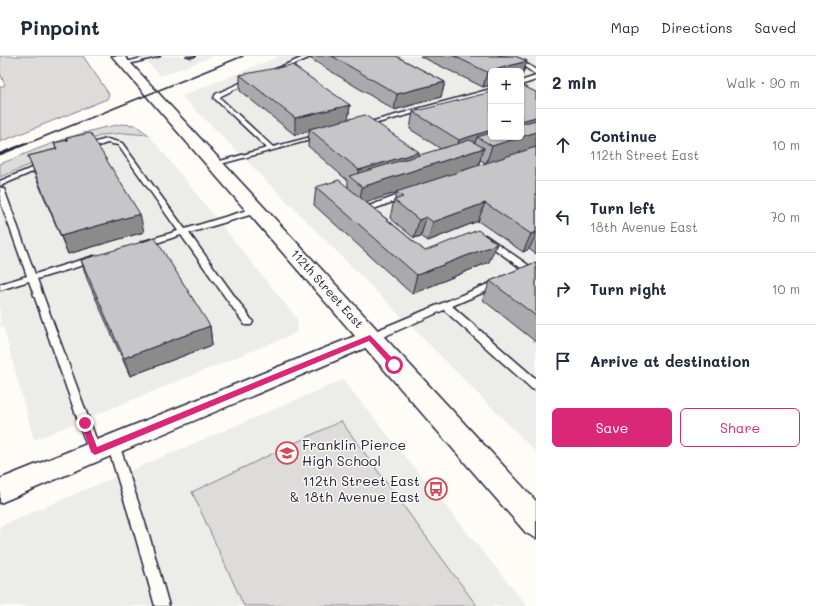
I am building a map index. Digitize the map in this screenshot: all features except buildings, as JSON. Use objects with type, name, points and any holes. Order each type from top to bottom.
[{"type":"main road","name":"112th Street East","points":[[122,59],[536,523]]},
{"type":"street","points":[[0,491],[370,338]]},
{"type":"lane","points":[[122,59],[157,56]]},
{"type":"lane","points":[[268,74],[310,56]]},
{"type":"lane","points":[[502,56],[530,68],[536,73]]},
{"type":"lane","points":[[261,76],[224,91],[218,95],[217,98],[272,149]]},
{"type":"lane","points":[[524,82],[536,78]]},
{"type":"lane","points":[[355,127],[488,92]]},
{"type":"lane","points":[[215,164],[332,133]]},
{"type":"lane","points":[[78,151],[105,141],[111,140],[120,144],[248,322]]},
{"type":"lane","points":[[0,184],[51,162]]},
{"type":"lane","points":[[0,189],[32,277],[142,535],[162,606]]},
{"type":"lane","points":[[377,218],[366,209],[417,192]]},
{"type":"lane","points":[[133,247],[257,210]]},
{"type":"lane","points":[[480,234],[529,269]]},
{"type":"lane","points":[[0,287],[104,256]]},
{"type":"lane","points":[[370,338],[507,278]]},
{"type":"lane","points":[[445,305],[536,386]]},
{"type":"shaded area","points":[[0,56],[83,56],[109,94],[107,99],[0,142],[0,87],[5,85],[0,73]]},
{"type":"shaded area","points":[[141,56],[214,56],[161,76]]},
{"type":"shaded area","points":[[280,56],[536,56],[536,452],[182,96]]},
{"type":"shaded area","points":[[122,124],[135,125],[149,135],[124,133],[102,135],[0,177],[0,164],[45,146],[90,131]]},
{"type":"shaded area","points":[[124,133],[149,135],[298,320],[296,333],[34,440],[3,326],[0,327],[0,177],[102,135]]},
{"type":"shaded area","name":"Franklin Pierce High School","points":[[343,380],[527,606],[0,606],[0,526]]},
{"type":"shaded area","points":[[341,421],[477,606],[244,606],[192,492]]},
{"type":"railway","points":[[26,144],[243,56]]},
{"type":"railway","points":[[0,154],[28,143]]},
{"type":"place","name":"Franklin Pierce High School","points":[[287,453]]},
{"type":"place","name":"112th Street East & 18th Avenue East","points":[[436,489]]},
{"type":"route","points":[[85,423],[95,452],[370,338],[394,365]]}]
